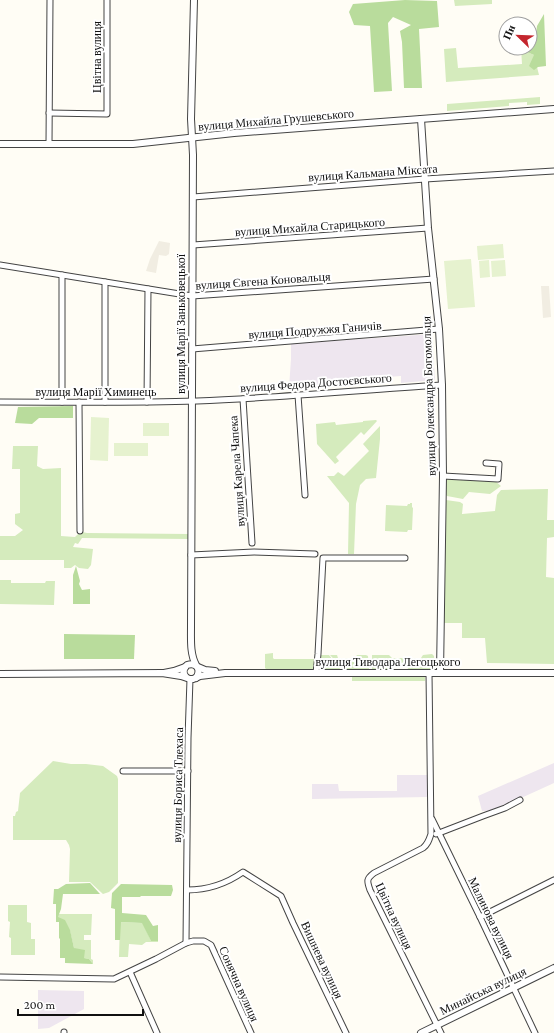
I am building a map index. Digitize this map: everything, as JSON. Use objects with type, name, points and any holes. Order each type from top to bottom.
[{"type":"street","points":[[49,144],[50,0]]},
{"type":"street","name":"Цвітна вулиця","points":[[49,113],[107,114],[107,0]]},
{"type":"street","name":"вулиця Марії Заньковецької","points":[[186,666],[191,647],[192,117],[194,0]]},
{"type":"street","name":"вулиця Михайла Грушевського","points":[[0,144],[133,144],[234,133],[554,109]]},
{"type":"street","name":"вулиця Олександра Богомольця","points":[[421,119],[428,228],[439,329],[442,385],[443,476],[440,673]]},
{"type":"street","name":"вулиця Кальмана Міксата","points":[[193,197],[425,179],[554,171]]},
{"type":"street","name":"вулиця Михайла Старицького","points":[[192,245],[428,228]]},
{"type":"street","name":"вулиця Євгена Коновальця","points":[[0,265],[192,296],[434,278]]},
{"type":"street","points":[[62,275],[62,402]]},
{"type":"street","points":[[106,282],[106,402]]},
{"type":"street","points":[[147,402],[148,289]]},
{"type":"street","name":"вулиця Подружжя Ганичів","points":[[192,349],[439,329]]},
{"type":"street","name":"вулиця Федора Достоєвського","points":[[192,401],[243,399],[380,388],[442,385]]},
{"type":"street","points":[[298,395],[305,495]]},
{"type":"street","name":"вулиця Карела Чапека","points":[[243,399],[252,543]]},
{"type":"street","name":"вулиця Марії Химинець","points":[[0,402],[192,401]]},
{"type":"street","points":[[79,402],[80,531]]},
{"type":"street","points":[[443,476],[498,479],[499,464],[486,463]]},
{"type":"street","points":[[191,555],[252,552],[315,554]]},
{"type":"street","points":[[316,673],[323,558],[405,558]]},
{"type":"street","name":"вулиця Марії Заньковецької","points":[[191,647],[197,666]]},
{"type":"street","points":[[192,664],[197,666],[199,674],[190,678],[183,673],[186,666],[192,664]]},
{"type":"street","name":"вулиця Тиводара Легоцького","points":[[162,673],[186,666]]},
{"type":"street","name":"вулиця Тиводара Легоцького","points":[[197,666],[205,670],[223,673]]},
{"type":"street","name":"вулиця Тиводара Легоцького","points":[[0,674],[162,673],[190,678],[223,673],[554,673]]},
{"type":"street","points":[[429,674],[431,834],[439,834],[505,808],[520,800]]},
{"type":"street","name":"вулиця Бориса Тлехаса","points":[[186,943],[190,678]]},
{"type":"street","points":[[123,771],[188,771]]},
{"type":"street","name":"Малинова вулиця","points":[[431,816],[535,1033]]},
{"type":"street","name":"Цвітна вулиця","points":[[431,834],[427,846],[374,873],[369,877],[368,883],[370,890],[441,1033]]},
{"type":"street","name":"Вишнева вулиця","points":[[187,890],[201,890],[221,884],[243,872],[281,896],[346,1033]]},
{"type":"street","points":[[480,917],[554,880]]},
{"type":"street","name":"Сонячна вулиця","points":[[186,943],[193,941],[204,941],[211,945],[250,1033]]},
{"type":"street","points":[[0,977],[114,979],[186,943]]},
{"type":"street","name":"Минайська вулиця","points":[[421,1033],[554,968]]},
{"type":"street","points":[[130,972],[157,1033]]},
{"type":"shaded area","points":[[159,241],[170,243],[169,254],[166,256],[159,255],[156,273],[146,271],[150,259]]},
{"type":"shaded area","points":[[541,286],[549,286],[551,317],[543,318]]},
{"type":"shaded area","points":[[432,334],[435,380],[401,383],[401,376],[387,377],[387,383],[289,388],[291,344]]},
{"type":"shaded area","points":[[554,763],[554,783],[493,811],[482,811],[478,796]]},
{"type":"shaded area","points":[[397,775],[428,775],[428,797],[312,799],[312,784],[338,784],[339,791],[397,791]]},
{"type":"shaded area","points":[[38,990],[84,991],[84,1009],[49,1028],[38,1029]]},
{"type":"green space","points":[[405,0],[437,1],[439,27],[419,29],[422,88],[404,88],[402,42],[400,31],[411,25],[393,17],[388,23],[392,91],[374,92],[370,26],[354,25],[349,12],[353,4]]},
{"type":"green space","points":[[454,0],[492,0],[492,4],[455,6]]},
{"type":"green space","points":[[544,14],[546,66],[538,67],[534,70],[529,66],[534,56],[538,56],[538,24]]},
{"type":"green space","points":[[456,48],[458,68],[522,64],[522,56],[534,56],[539,75],[446,82],[444,49]]},
{"type":"green space","points":[[540,97],[540,104],[527,105],[527,102],[509,103],[509,106],[447,111],[447,104]]},
{"type":"green space","points":[[503,244],[504,258],[478,260],[477,246]]},
{"type":"green space","points":[[471,259],[475,307],[448,309],[444,261]]},
{"type":"green space","points":[[489,260],[490,277],[480,278],[479,261]]},
{"type":"green space","points":[[505,260],[506,276],[492,277],[491,261]]},
{"type":"green space","points":[[73,406],[73,418],[39,418],[32,424],[15,423],[18,407]]},
{"type":"green space","points":[[91,417],[109,418],[108,461],[90,460]]},
{"type":"green space","points":[[377,421],[364,435],[361,432],[336,457],[339,461],[335,464],[317,444],[316,424],[335,422],[336,425]]},
{"type":"green space","points":[[143,423],[169,423],[169,436],[143,436]]},
{"type":"green space","points":[[380,426],[376,478],[366,479],[360,485],[356,504],[354,554],[348,554],[349,503],[327,476],[334,476],[338,472],[344,476],[369,451],[363,444]]},
{"type":"green space","points":[[114,443],[148,443],[148,456],[114,456]]},
{"type":"green space","points":[[13,446],[38,446],[37,466],[43,469],[61,468],[61,536],[75,537],[78,534],[78,531],[81,531],[87,533],[189,534],[189,539],[82,538],[78,544],[75,543],[73,547],[93,549],[91,565],[88,569],[79,568],[75,565],[71,568],[64,568],[64,560],[0,560],[0,536],[15,536],[23,530],[15,524],[15,514],[20,513],[20,469],[12,469]]},
{"type":"green space","points":[[445,478],[495,481],[501,486],[490,494],[469,492],[463,499],[447,496],[445,494]]},
{"type":"green space","points":[[548,489],[547,520],[554,520],[554,537],[547,538],[546,577],[554,578],[554,664],[487,663],[485,638],[462,638],[462,623],[443,623],[444,501],[460,502],[463,504],[462,514],[495,511],[497,495],[501,490]]},
{"type":"green space","points":[[412,503],[413,508],[412,530],[408,530],[407,532],[385,531],[386,505],[407,506]]},
{"type":"green space","points":[[76,566],[80,581],[79,584],[82,590],[90,589],[90,604],[73,604],[73,575]]},
{"type":"green space","points":[[0,580],[11,580],[11,583],[45,583],[46,581],[55,581],[54,605],[0,604]]},
{"type":"green space","points":[[64,634],[135,635],[134,659],[64,659]]},
{"type":"green space","points":[[273,653],[274,659],[315,659],[314,668],[312,670],[267,670],[265,668],[265,654]]},
{"type":"green space","points":[[432,654],[434,656],[434,670],[408,669],[407,665],[393,665],[393,669],[372,669],[372,655],[389,655],[392,658],[421,658],[423,655]]},
{"type":"green space","points":[[320,655],[329,655],[341,670],[319,670]]},
{"type":"green space","points":[[330,655],[337,655],[338,658],[355,658],[357,655],[366,655],[368,656],[369,669],[344,670]]},
{"type":"green space","points":[[352,676],[425,676],[425,681],[352,681]]},
{"type":"green space","points":[[53,761],[103,766],[117,776],[118,883],[109,892],[103,894],[90,882],[69,882],[70,849],[66,840],[13,840],[13,816],[15,816],[16,812],[18,811],[20,793]]},
{"type":"green space","points":[[90,883],[100,894],[63,894],[61,909],[58,917],[65,920],[70,930],[74,948],[85,950],[84,958],[89,959],[93,964],[65,963],[65,958],[60,958],[59,922],[56,922],[56,904],[53,904],[54,889],[58,889],[66,884]]},
{"type":"green space","points":[[121,884],[172,885],[173,890],[171,896],[122,897],[122,913],[146,915],[153,926],[158,925],[158,941],[151,941],[142,923],[121,922],[120,940],[115,940],[115,909],[111,908],[112,893]]},
{"type":"green space","points":[[8,905],[27,905],[27,922],[31,923],[31,939],[35,939],[35,955],[11,955]]},
{"type":"green space","points":[[59,914],[92,914],[91,935],[84,935],[84,940],[91,940],[91,959],[93,960],[93,964],[89,959],[84,958],[74,948],[70,931],[57,917]]},
{"type":"green space","points":[[120,922],[143,923],[151,941],[158,942],[146,942],[142,945],[129,944],[128,957],[119,957]]}]
